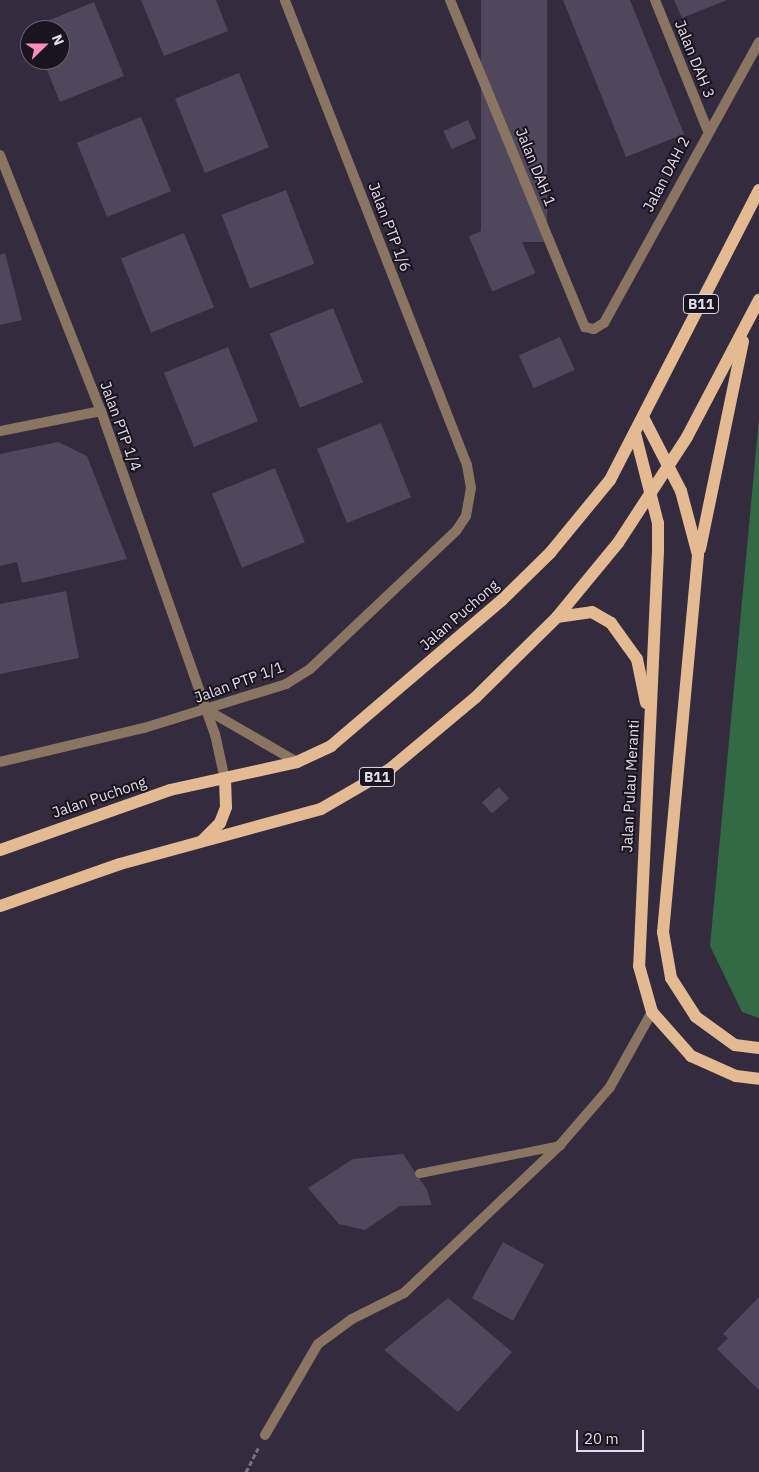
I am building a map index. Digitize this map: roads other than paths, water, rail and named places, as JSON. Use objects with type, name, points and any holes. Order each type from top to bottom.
[{"type":"main road","name":"Jalan Puchong","points":[[0,850],[170,790],[225,780],[297,762],[331,746],[502,600],[585,515],[644,419],[759,190]]},
{"type":"main road","name":"B11","points":[[0,906],[61,882],[321,809],[390,768],[476,697],[557,616],[618,543],[650,488],[687,437],[759,300]]},
{"type":"main road","points":[[746,326],[698,556],[663,932],[671,978],[696,1018],[735,1045],[759,1048]]},
{"type":"main road","points":[[644,419],[667,464],[691,519],[698,556]]},
{"type":"main road","name":"Jalan Pulau Meranti","points":[[635,433],[650,488],[658,551],[639,966],[652,1012],[691,1056],[736,1076],[759,1079]]},
{"type":"main road","points":[[557,616],[592,612],[624,637],[643,683],[650,738]]},
{"type":"main road","points":[[201,842],[220,823],[226,807],[225,780]]},
{"type":"street","name":"Jalan PTP 1/6","points":[[285,0],[467,465]]},
{"type":"street","name":"Jalan DAH 1","points":[[450,0],[585,327],[594,330],[604,323]]},
{"type":"street","name":"Jalan DAH 3","points":[[655,0],[707,129]]},
{"type":"street","name":"Jalan DAH 2","points":[[604,323],[707,129],[759,42]]},
{"type":"street","name":"Jalan PTP 1/4","points":[[0,155],[101,412],[207,710],[225,780]]},
{"type":"street","points":[[0,431],[101,412]]},
{"type":"street","name":"Jalan PTP 1/1","points":[[0,762],[207,710],[265,692],[310,669],[456,531],[466,516],[471,488],[467,465]]},
{"type":"street","points":[[207,710],[255,742],[297,762]]},
{"type":"street","points":[[265,1435],[318,1344],[345,1323],[404,1293],[560,1145],[610,1087],[652,1012]]},
{"type":"lane","points":[[419,1173],[560,1145]]}]
